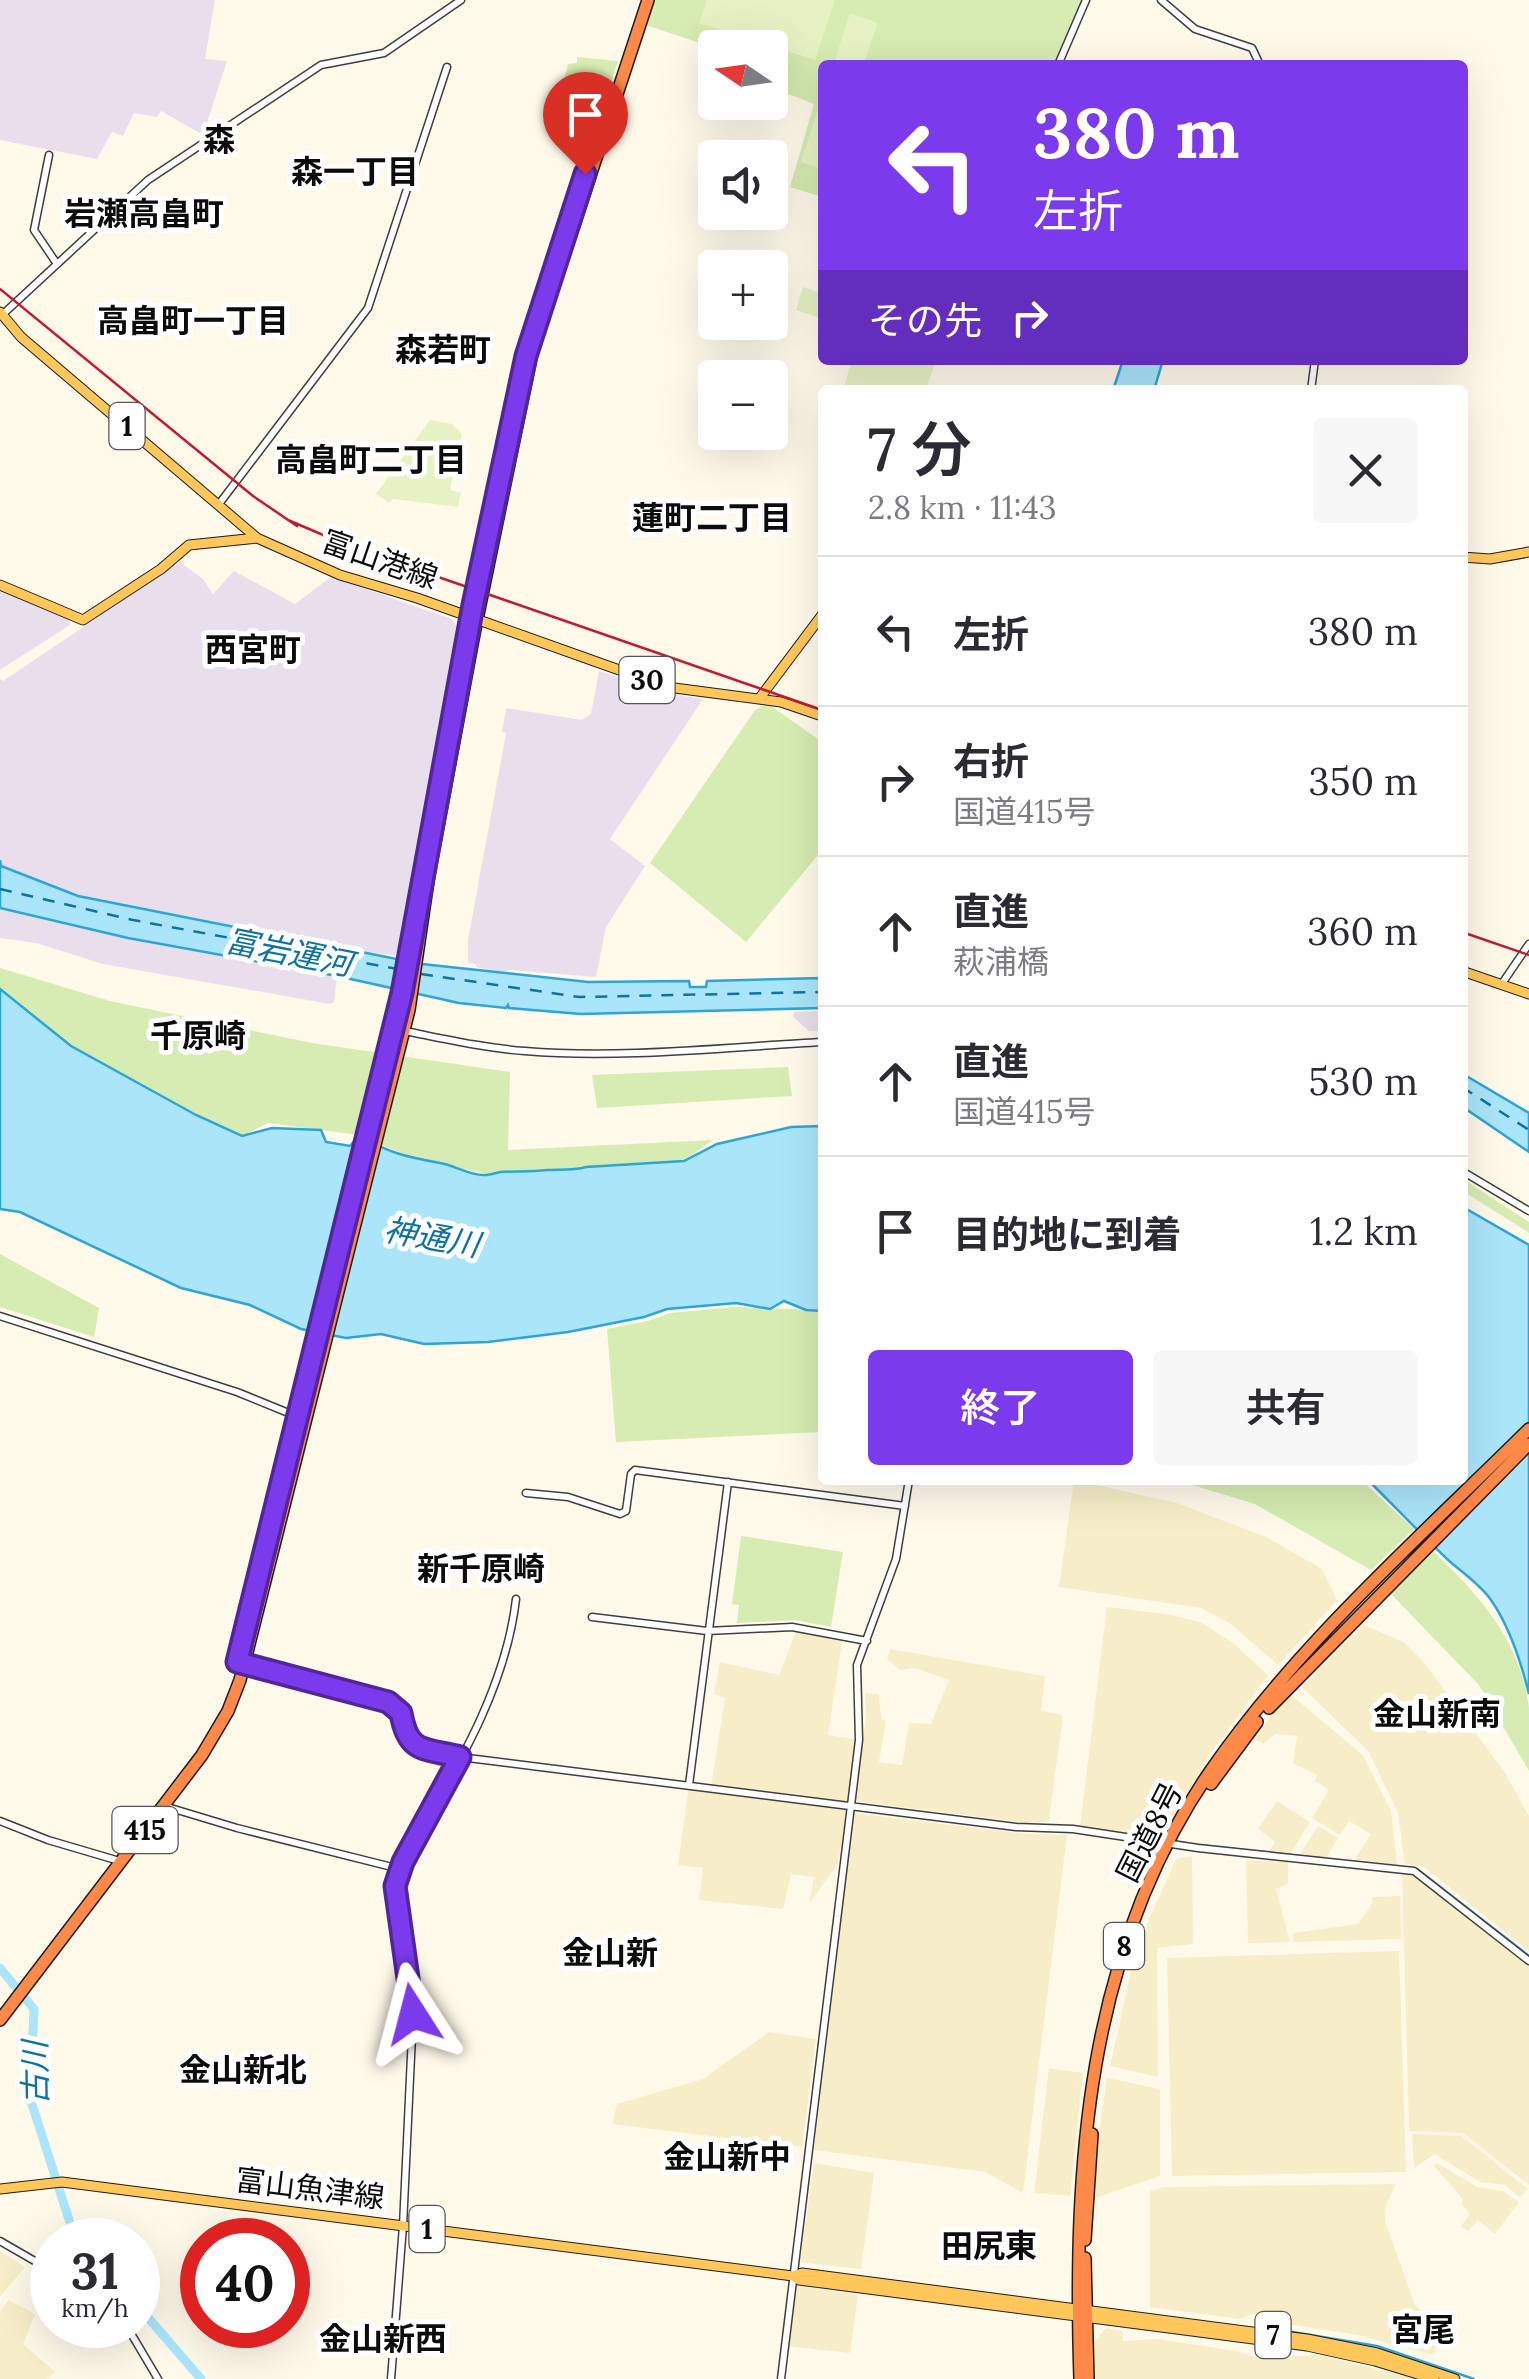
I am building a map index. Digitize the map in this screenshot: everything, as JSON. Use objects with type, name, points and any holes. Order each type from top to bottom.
[{"type":"highway","name":"415","points":[[0,2020],[218,1730],[240,1663],[400,1034],[474,618],[534,344],[645,0]]},
{"type":"highway","name":"国道8号","points":[[1372,1592],[1529,1429]]},
{"type":"highway","name":"国道8号","points":[[1080,2379],[1082,2158],[1094,2062],[1134,1916],[1199,1788],[1232,1741],[1312,1647],[1529,1444]]},
{"type":"highway","name":"415","points":[[25,1983],[161,1805]]},
{"type":"highway","name":"415","points":[[0,2011],[15,1996]]},
{"type":"highway","name":"国道8号","points":[[1082,2314],[1088,2379]]},
{"type":"main road","name":"1","points":[[1,314],[21,337],[258,538]]},
{"type":"main road","name":"富山港線","points":[[0,585],[83,620],[161,569],[188,544],[258,538],[340,575],[474,618],[667,688],[789,704],[818,715]]},
{"type":"main road","points":[[1468,558],[1490,559],[1529,552]]},
{"type":"main road","points":[[759,699],[818,620]]},
{"type":"main road","points":[[1468,973],[1529,994]]},
{"type":"main road","name":"富山魚津線","points":[[0,2189],[62,2182],[1082,2314]]},
{"type":"main road","name":"7","points":[[1082,2314],[1307,2346],[1375,2360],[1434,2379]]},
{"type":"main road","name":"7","points":[[1082,2314],[1340,2346],[1376,2353],[1456,2379]]},
{"type":"street","points":[[1,314],[148,180],[321,65],[384,53],[460,0]]},
{"type":"street","points":[[1060,60],[1086,0]]},
{"type":"street","points":[[1162,0],[1195,29],[1252,48],[1258,60]]},
{"type":"street","points":[[219,504],[368,308],[447,67]]},
{"type":"street","points":[[49,154],[34,230],[58,264]]},
{"type":"street","points":[[1501,985],[1529,944]]},
{"type":"street","points":[[400,1034],[539,1052],[818,1042]]},
{"type":"street","points":[[1468,1174],[1529,1211]]},
{"type":"street","points":[[0,1316],[237,1392],[300,1418]]},
{"type":"street","points":[[526,1493],[568,1497],[620,1514],[626,1511],[631,1474],[635,1470],[905,1506]]},
{"type":"street","points":[[688,1785],[728,1482]]},
{"type":"street","points":[[780,2379],[860,1716],[857,1665],[896,1559],[909,1485]]},
{"type":"street","points":[[391,2379],[413,2014],[395,1894],[400,1870],[484,1713],[513,1625],[516,1599]]},
{"type":"street","points":[[592,1616],[707,1632],[792,1626],[867,1641]]},
{"type":"street","points":[[240,1663],[388,1702],[401,1713],[405,1735],[412,1744],[460,1757],[1016,1827],[1073,1830],[1414,1870],[1529,1961]]},
{"type":"street","points":[[161,1805],[400,1870]]},
{"type":"street","points":[[0,1821],[116,1860]]},
{"type":"street","points":[[0,2241],[30,2258]]},
{"type":"street","points":[[140,2348],[158,2379]]},
{"type":"shaded area","points":[[0,0],[215,0],[205,59],[227,61],[203,135],[161,111],[157,117],[134,113],[123,136],[112,132],[97,159],[0,140]]},
{"type":"shaded area","points":[[180,562],[203,579],[213,594],[234,571],[295,604],[331,577],[452,619],[460,632],[449,711],[401,956],[356,951],[78,896],[0,866],[0,679],[3,681]]},
{"type":"shaded area","points":[[0,589],[69,619],[70,625],[0,670]]},
{"type":"shaded area","points":[[599,671],[670,694],[703,699],[610,839],[645,866],[606,927],[596,977],[510,970],[500,973],[476,967],[468,963],[468,940],[506,733],[502,732],[506,708],[582,720],[591,714]]},
{"type":"shaded area","points":[[0,907],[337,976],[334,1002],[103,964],[36,943],[0,938]]},
{"type":"shaded area","points":[[818,1011],[818,1031],[809,1031],[793,1017],[794,1012]]},
{"type":"shaded area","points":[[1073,1485],[1096,1485],[1177,1503],[1266,1537],[1322,1569],[1337,1600],[1278,1665],[1231,1624],[1201,1608],[1059,1587]]},
{"type":"shaded area","points":[[1107,1607],[1200,1622],[1232,1642],[1268,1675],[1210,1754],[1165,1832],[1158,1837],[1080,1825]]},
{"type":"shaded area","points":[[1364,1625],[1405,1643],[1423,1661],[1505,1773],[1529,1816],[1529,1952],[1424,1867],[1405,1864],[1398,1813],[1369,1752],[1301,1686]]},
{"type":"shaded area","points":[[798,1627],[843,1636],[828,1735],[859,1740],[838,1864],[809,1904],[814,1877],[791,1874],[783,1909],[699,1900],[703,1868],[678,1865],[689,1785],[711,1787],[725,1698],[714,1694],[720,1662],[779,1675]]},
{"type":"shaded area","points":[[890,1649],[1045,1676],[1041,1711],[1063,1715],[1049,1821],[1027,1823],[855,1801],[866,1717],[865,1693],[879,1694],[881,1719],[886,1721],[879,1762],[902,1765],[909,1723],[931,1724],[949,1680],[915,1668],[900,1670],[887,1659]]},
{"type":"shaded area","points":[[1290,1694],[1363,1755],[1391,1811],[1397,1865],[1355,1859],[1371,1834],[1349,1821],[1340,1835],[1312,1818],[1329,1790],[1315,1781],[1317,1775],[1293,1763],[1297,1736],[1276,1734],[1263,1743],[1253,1739]]},
{"type":"shaded area","points":[[1277,1801],[1310,1822],[1290,1854],[1268,1852],[1275,1842],[1258,1829]]},
{"type":"shaded area","points":[[854,1813],[1027,1834],[1067,1835],[1023,2193],[985,2172],[814,2150]]},
{"type":"shaded area","points":[[1318,1826],[1338,1838],[1326,1858],[1300,1854]]},
{"type":"shaded area","points":[[1192,1856],[1193,1944],[1157,1948],[1158,2077],[1110,2066],[1130,1976],[1150,1917],[1176,1859]]},
{"type":"shaded area","points":[[1246,1860],[1288,1862],[1288,1884],[1276,1889],[1290,1942],[1248,1943]]},
{"type":"shaded area","points":[[1402,1869],[1419,1874],[1529,1963],[1529,2185],[1463,2133],[1409,2131]]},
{"type":"shaded area","points":[[1400,1896],[1401,1939],[1293,1942],[1293,1933],[1358,1924],[1373,1902],[1372,1897]]},
{"type":"shaded area","points":[[1399,1951],[1406,2172],[1172,2176],[1167,1958]]},
{"type":"shaded area","points":[[769,2032],[816,2039],[802,2147],[612,2124],[617,2104],[703,2079]]},
{"type":"shaded area","points":[[1049,2068],[1083,2073],[1070,2196],[1034,2193]]},
{"type":"shaded area","points":[[1107,2078],[1160,2089],[1160,2176],[1095,2198],[1097,2148]]},
{"type":"shaded area","points":[[1412,2134],[1462,2136],[1528,2189],[1520,2197],[1505,2185],[1480,2182],[1435,2154],[1414,2168]]},
{"type":"shaded area","points":[[814,2163],[874,2173],[861,2269],[800,2262]]},
{"type":"shaded area","points":[[1437,2163],[1477,2187],[1503,2191],[1519,2202],[1495,2234],[1478,2220],[1468,2231],[1461,2226],[1470,2214],[1461,2203],[1463,2199],[1434,2166]]},
{"type":"shaded area","points":[[1396,2184],[1386,2205],[1385,2221],[1415,2305],[1443,2332],[1433,2355],[1358,2335],[1274,2322],[1253,2314],[1240,2319],[1150,2307],[1150,2191],[1166,2187]]},
{"type":"shaded area","points":[[0,2251],[25,2267],[0,2297]]},
{"type":"shaded area","points":[[794,2285],[858,2294],[850,2353],[787,2346]]},
{"type":"shaded area","points":[[9,2300],[30,2311],[30,2326],[23,2344],[55,2372],[47,2379],[0,2379],[0,2311]]},
{"type":"shaded area","points":[[1106,2328],[1123,2331],[1123,2341],[1157,2339],[1258,2358],[1317,2355],[1419,2379],[1095,2379],[1094,2342]]},
{"type":"green space","points":[[654,0],[1086,0],[1060,60],[818,60],[818,196],[790,187],[814,104],[788,94],[788,30],[698,30],[698,42],[646,25]]},
{"type":"green space","points":[[707,0],[835,0],[815,60],[788,51],[788,30],[721,30],[699,23]]},
{"type":"green space","points":[[850,13],[878,23],[865,60],[835,60]]},
{"type":"green space","points":[[577,57],[618,61],[600,114],[569,106],[573,85],[563,83],[568,64],[577,63]]},
{"type":"green space","points":[[818,109],[818,168],[801,162]]},
{"type":"green space","points":[[803,287],[818,292],[818,317],[796,310]]},
{"type":"green space","points":[[850,365],[934,365],[928,385],[844,385]]},
{"type":"green space","points":[[430,420],[452,424],[462,434],[450,490],[461,493],[458,507],[393,499],[389,503],[376,494]]},
{"type":"green space","points":[[771,706],[818,739],[818,855],[746,942],[650,863],[755,710]]},
{"type":"green space","points":[[0,968],[110,1001],[312,1043],[510,1072],[508,1150],[713,1140],[684,1161],[488,1174],[418,1160],[359,1135],[268,1123],[242,1136],[71,1046],[0,989]]},
{"type":"green space","points":[[788,1067],[792,1096],[597,1108],[592,1075]]},
{"type":"green space","points":[[1468,1182],[1529,1222],[1529,1233],[1468,1194]]},
{"type":"green space","points":[[0,1254],[99,1308],[94,1337],[0,1307]]},
{"type":"green space","points":[[736,1307],[818,1312],[818,1432],[616,1442],[607,1329],[670,1313]]},
{"type":"green space","points":[[1192,1485],[1366,1485],[1414,1529],[1371,1570],[1255,1504]]},
{"type":"green space","points":[[741,1536],[843,1552],[831,1627],[795,1620],[737,1623],[739,1605],[732,1604]]},
{"type":"green space","points":[[1433,1551],[1482,1603],[1517,1661],[1529,1708],[1529,1771],[1479,1685],[1391,1594]]},
{"type":"water","points":[[1121,365],[1162,365],[1156,385],[1115,385]]},
{"type":"water","name":"富岩運河","points":[[0,860],[1,866],[78,896],[422,964],[588,982],[689,981],[690,987],[706,987],[707,981],[818,978],[818,1008],[581,1014],[459,1003],[128,938],[0,908]]},
{"type":"water","name":"神通川","points":[[0,989],[71,1046],[242,1136],[272,1128],[321,1130],[326,1142],[350,1146],[359,1135],[398,1154],[485,1175],[684,1161],[717,1144],[791,1127],[818,1126],[818,1311],[784,1301],[770,1309],[736,1303],[667,1309],[568,1332],[488,1342],[424,1344],[381,1334],[346,1338],[301,1329],[250,1305],[181,1288],[20,1212],[0,1209]]},
{"type":"water","points":[[1468,1077],[1529,1113],[1529,1152],[1468,1110]]},
{"type":"water","points":[[1468,1210],[1529,1245],[1529,1694],[1514,1645],[1491,1600],[1373,1485],[1468,1485]]},
{"type":"waterway","points":[[1199,1845],[1417,1869],[1529,1956]]},
{"type":"waterway","name":"古川","points":[[0,1968],[34,2009],[30,2098],[68,2218]]},
{"type":"waterway","points":[[1262,2327],[1377,2346],[1474,2379]]},
{"type":"waterway","name":"古川","points":[[160,2331],[201,2379]]},
{"type":"ferry route","points":[[0,889],[133,920],[403,970]]},
{"type":"ferry route","points":[[421,974],[579,997],[818,992]]},
{"type":"ferry route","points":[[1468,1091],[1529,1130]]},
{"type":"tram line","points":[[0,289],[253,496],[297,526]]},
{"type":"tram line","points":[[288,520],[349,546],[818,709]]},
{"type":"tram line","points":[[1468,934],[1529,955]]},
{"type":"district","name":"森","points":[[219,139]]},
{"type":"district","name":"森一丁目","points":[[355,171]]},
{"type":"district","name":"岩瀬高畠町","points":[[144,213]]},
{"type":"district","name":"高畠町一丁目","points":[[193,320]]},
{"type":"district","name":"森若町","points":[[443,349]]},
{"type":"district","name":"高畠町二丁目","points":[[371,459]]},
{"type":"district","name":"蓮町二丁目","points":[[712,517]]},
{"type":"district","name":"西宮町","points":[[253,649]]},
{"type":"district","name":"千原崎","points":[[198,1035]]},
{"type":"district","name":"新千原崎","points":[[481,1568]]},
{"type":"district","name":"金山新南","points":[[1437,1713]]},
{"type":"district","name":"金山新","points":[[610,1952]]},
{"type":"district","name":"金山新北","points":[[243,2069]]},
{"type":"district","name":"金山新中","points":[[727,2156]]},
{"type":"district","name":"田尻東","points":[[989,2245]]},
{"type":"district","name":"宮尾","points":[[1423,2329]]},
{"type":"district","name":"金山新西","points":[[383,2338]]},
{"type":"route","points":[[413,2014],[395,1886],[403,1862],[460,1757],[412,1744],[405,1735],[401,1713],[388,1702],[237,1662],[402,993],[473,605],[526,356],[585,174]]}]
